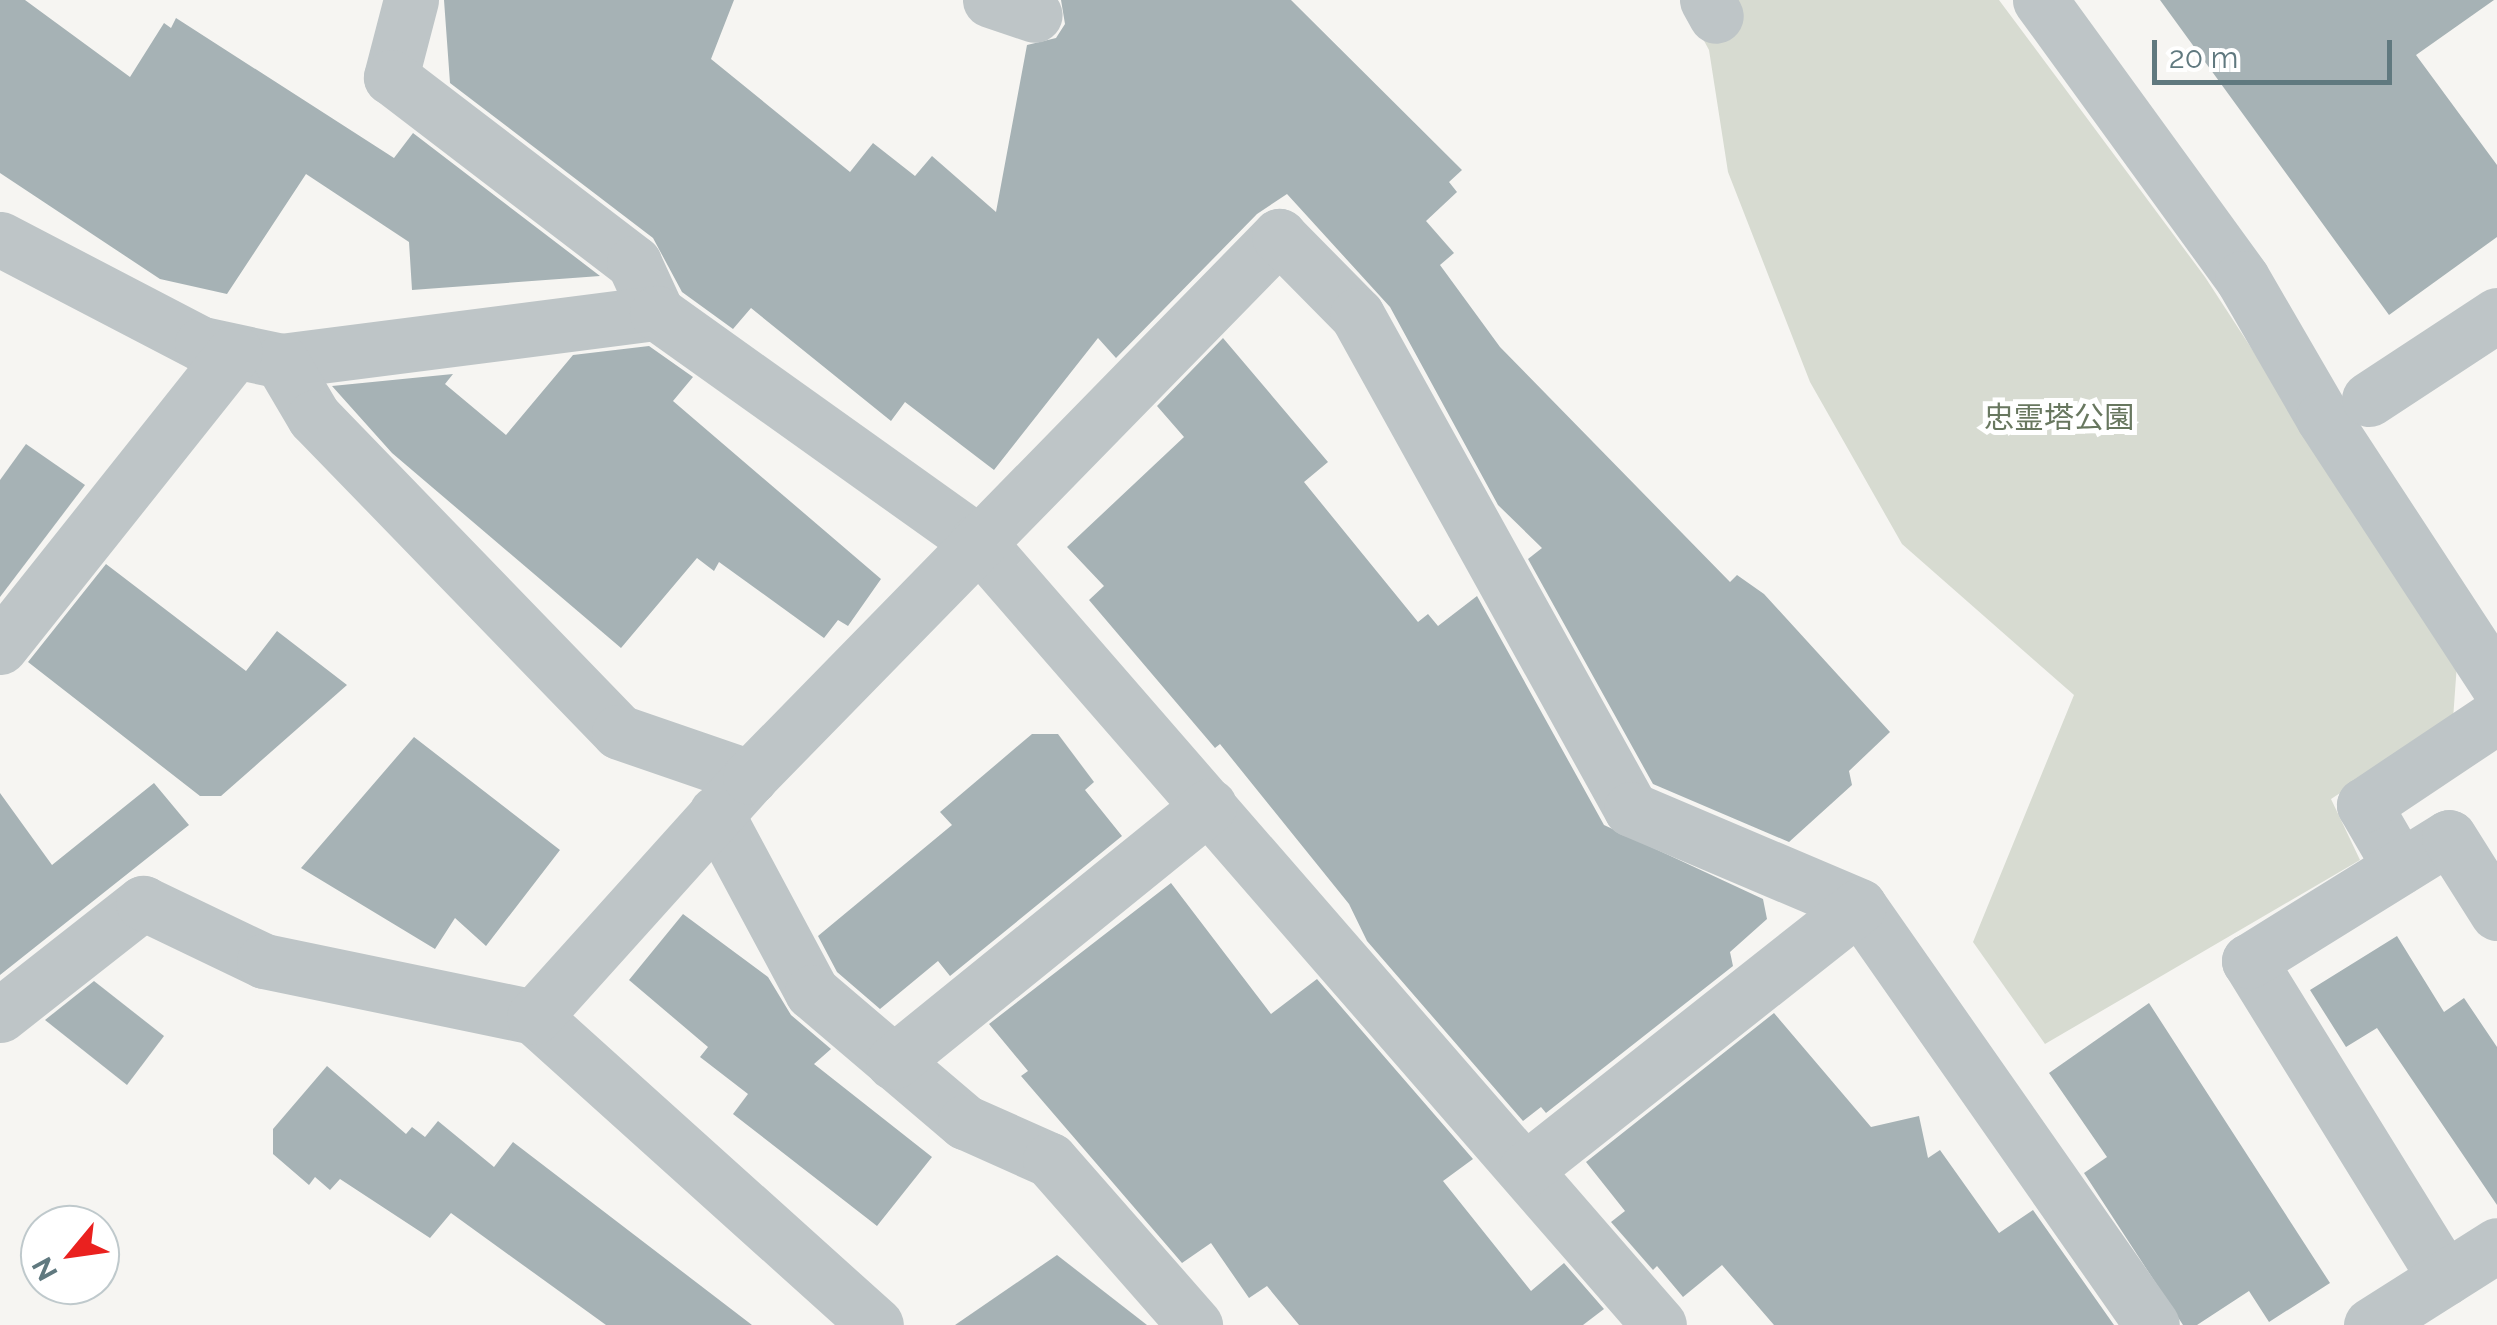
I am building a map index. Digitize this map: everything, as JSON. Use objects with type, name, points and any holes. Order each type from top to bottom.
[{"type":"street","points":[[411,0],[391,77],[634,263],[657,313],[977,541],[1659,1325]]},
{"type":"street","points":[[2040,0],[2242,278],[2323,418],[2497,684]]},
{"type":"street","points":[[534,1017],[733,795],[1279,236],[1357,316],[1630,810],[1859,906],[2152,1325]]},
{"type":"street","points":[[0,238],[202,344],[258,356],[657,313]]},
{"type":"street","points":[[2369,399],[2497,315]]},
{"type":"street","points":[[0,646],[258,356]]},
{"type":"street","points":[[258,356],[619,732],[733,795],[812,992],[964,1122],[1050,1160],[1195,1325]]},
{"type":"street","points":[[2391,853],[2364,805],[2497,716]]},
{"type":"street","points":[[893,1062],[1209,806]]},
{"type":"street","points":[[2445,1278],[2248,961],[2391,853],[2448,837],[2497,912]]},
{"type":"street","points":[[0,1015],[144,903],[264,961],[534,1017],[876,1325]]},
{"type":"street","points":[[1526,1169],[1859,906]]},
{"type":"street","points":[[2371,1325],[2497,1245]]},
{"type":"green space","name":"忠霊塔公園","points":[[1682,0],[1999,0],[2205,277],[2457,664],[2453,719],[2331,799],[2360,860],[2045,1044],[1973,942],[2074,695],[1902,544],[1810,382],[1728,172],[1709,50]]},
{"type":"building","points":[[0,0],[25,0],[130,77],[164,23],[171,28],[176,18],[394,158],[413,133],[600,276],[412,290],[409,242],[306,174],[227,294],[160,279],[0,173]]},
{"type":"building","points":[[444,0],[734,0],[711,59],[850,172],[873,143],[915,176],[932,156],[996,212],[1027,45],[1056,38],[1065,24],[1061,0],[1291,0],[1462,170],[1449,182],[1457,192],[1426,221],[1454,253],[1440,265],[1500,347],[1730,582],[1737,575],[1764,594],[1890,732],[1849,771],[1852,785],[1789,842],[1653,784],[1528,559],[1542,548],[1498,505],[1390,307],[1287,194],[1257,214],[1116,358],[1098,338],[994,470],[905,402],[891,421],[751,308],[733,329],[682,292],[653,238],[450,83]]},
{"type":"building","points":[[2160,0],[2494,0],[2416,55],[2497,165],[2497,237],[2389,315]]},
{"type":"building","points":[[1223,338],[1328,462],[1304,482],[1418,622],[1428,614],[1438,626],[1477,596],[1604,825],[1763,899],[1767,919],[1730,952],[1733,966],[1546,1113],[1541,1107],[1523,1121],[1367,941],[1349,904],[1220,744],[1215,748],[1089,600],[1104,586],[1067,547],[1184,437],[1157,406]]},
{"type":"building","points":[[649,346],[693,377],[673,401],[881,579],[848,626],[838,620],[824,638],[719,562],[714,571],[697,558],[621,648],[392,453],[332,386],[453,374],[445,384],[506,435],[573,355]]},
{"type":"building","points":[[26,444],[85,485],[0,597],[0,480]]},
{"type":"building","points":[[106,564],[246,671],[277,631],[347,685],[221,796],[200,796],[28,662]]},
{"type":"building","points":[[1032,734],[1058,734],[1094,782],[1085,790],[1122,836],[950,976],[938,961],[880,1009],[837,972],[818,936],[952,825],[940,812]]},
{"type":"building","points":[[414,737],[560,850],[486,946],[455,918],[435,949],[301,868]]},
{"type":"building","points":[[154,783],[189,825],[0,975],[0,793],[52,865]]},
{"type":"building","points":[[1171,883],[1271,1014],[1317,979],[1473,1159],[1443,1181],[1531,1291],[1564,1263],[1604,1309],[1583,1325],[1299,1325],[1267,1286],[1249,1298],[1211,1243],[1182,1263],[1021,1076],[1028,1071],[989,1024]]},
{"type":"building","points":[[683,914],[768,977],[791,1015],[831,1049],[814,1064],[932,1157],[877,1226],[733,1114],[748,1094],[700,1057],[708,1047],[629,980]]},
{"type":"building","points":[[2397,936],[2444,1012],[2464,998],[2497,1047],[2497,1205],[2377,1028],[2346,1047],[2310,990]]},
{"type":"building","points":[[94,981],[164,1036],[127,1085],[45,1020]]},
{"type":"building","points":[[2149,1003],[2330,1283],[2269,1322],[2249,1291],[2197,1325],[2183,1325],[2084,1173],[2107,1157],[2049,1073]]},
{"type":"building","points":[[1774,1013],[1871,1127],[1919,1116],[1928,1158],[1940,1150],[1999,1233],[2033,1210],[2114,1325],[1774,1325],[1722,1265],[1683,1297],[1657,1266],[1653,1270],[1611,1222],[1625,1211],[1586,1162]]},
{"type":"building","points":[[327,1066],[406,1134],[412,1127],[425,1137],[438,1121],[494,1167],[513,1142],[752,1325],[606,1325],[451,1213],[430,1238],[340,1179],[330,1190],[315,1177],[309,1185],[273,1154],[273,1129]]},
{"type":"building","points":[[1057,1255],[1147,1325],[955,1325]]}]
